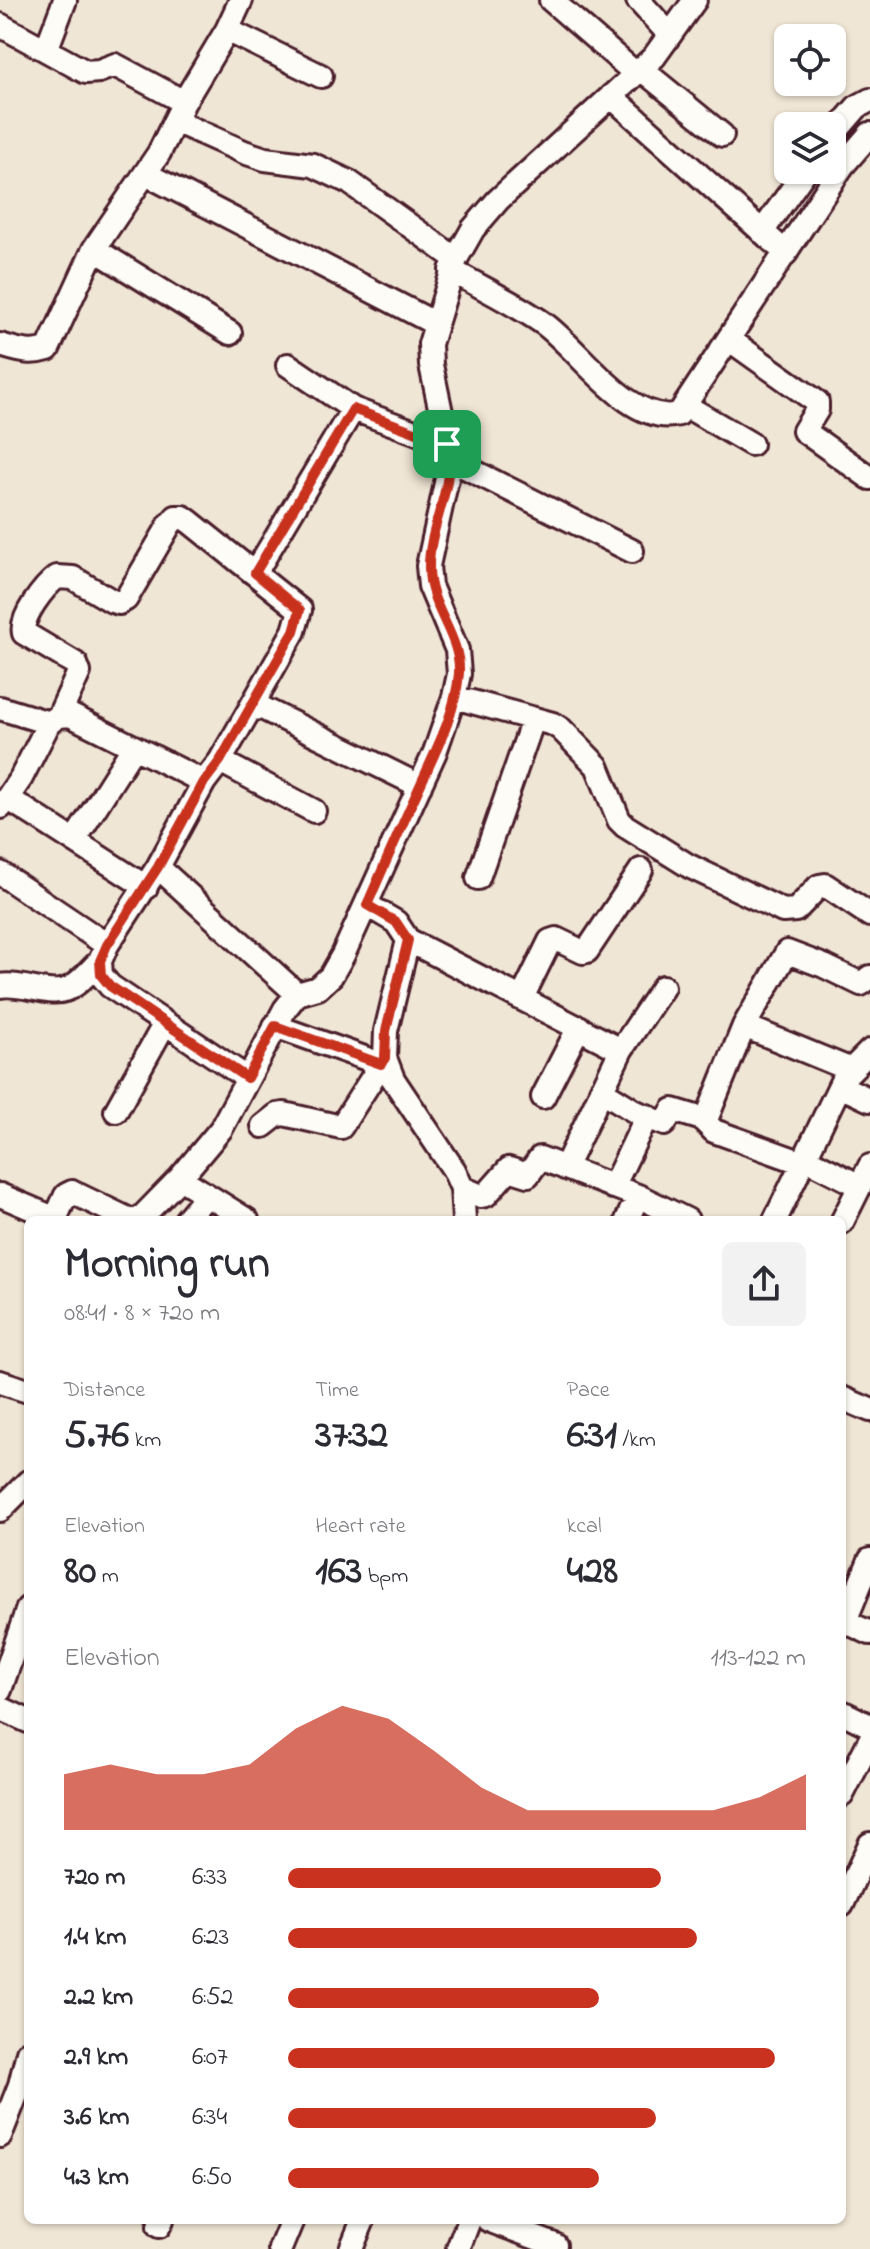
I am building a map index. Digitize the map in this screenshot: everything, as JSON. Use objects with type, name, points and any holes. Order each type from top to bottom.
[{"type":"street","points":[[46,50],[65,0]]},
{"type":"street","points":[[0,345],[36,354],[48,349],[94,249],[146,174],[241,0]]},
{"type":"street","points":[[551,0],[638,72],[722,135]]},
{"type":"street","points":[[638,0],[670,35]]},
{"type":"street","points":[[143,1216],[221,1129],[275,1026],[297,994],[318,988],[331,976],[367,905],[446,725],[459,674],[457,650],[430,586],[428,566],[449,452],[431,365],[430,344],[453,265],[473,229],[498,200],[654,57],[695,0]]},
{"type":"street","points":[[0,25],[86,72],[115,65],[179,112],[244,152],[265,159],[313,165],[332,172],[349,182],[453,265],[544,324],[613,390],[653,413],[673,416],[686,406],[843,165],[870,134]]},
{"type":"street","points":[[227,30],[321,76]]},
{"type":"street","points":[[611,96],[786,253]]},
{"type":"street","points":[[846,120],[857,107],[870,100]]},
{"type":"street","points":[[146,174],[434,323]]},
{"type":"street","points":[[762,232],[796,184]]},
{"type":"street","points":[[94,249],[230,333]]},
{"type":"street","points":[[730,340],[817,402],[817,410],[804,431],[870,478]]},
{"type":"street","points":[[288,365],[353,409],[449,452],[632,551]]},
{"type":"street","points":[[686,406],[751,444]]},
{"type":"street","points":[[255,573],[353,409]]},
{"type":"street","points":[[0,986],[68,989],[103,953],[146,887],[158,867],[204,782],[220,761],[294,631],[300,610],[183,517],[176,517],[170,524],[126,599],[119,603],[73,578],[57,577],[22,627],[30,638],[76,664],[79,672],[4,804],[74,841],[146,887]]},
{"type":"street","points":[[454,697],[561,729],[597,766],[619,820],[689,866],[783,911],[796,910],[819,886],[825,885],[870,915]]},
{"type":"street","points":[[0,708],[54,720],[70,715],[204,782]]},
{"type":"street","points":[[250,709],[262,708],[275,713],[420,786]]},
{"type":"street","points":[[478,878],[533,720]]},
{"type":"street","points":[[74,841],[133,748]]},
{"type":"street","points":[[220,761],[314,811]]},
{"type":"street","points":[[158,867],[297,994]]},
{"type":"street","points":[[522,998],[550,941],[556,939],[587,951],[641,870]]},
{"type":"street","points":[[0,873],[103,953]]},
{"type":"street","points":[[367,905],[396,922],[408,940],[621,1050]]},
{"type":"street","points":[[263,1126],[277,1115],[284,1114],[341,1127],[383,1061],[386,1031],[408,940]]},
{"type":"street","points":[[703,1120],[707,1119],[744,1026],[789,951],[861,984],[870,977]]},
{"type":"street","points":[[103,953],[101,975],[110,986],[247,1078]]},
{"type":"street","points":[[565,1168],[621,1050],[663,987]]},
{"type":"street","points":[[116,1111],[165,1023]]},
{"type":"street","points":[[275,1026],[383,1061],[454,1170],[462,1188],[464,1216]]},
{"type":"street","points":[[744,1026],[844,1078],[870,1100]]},
{"type":"street","points":[[543,1097],[579,1027]]},
{"type":"street","points":[[777,1216],[844,1078],[870,1051]]},
{"type":"street","points":[[601,1090],[664,1124],[675,1110],[703,1120],[714,1131],[865,1176],[845,1216]]},
{"type":"street","points":[[613,1187],[647,1116]]},
{"type":"street","points":[[462,1188],[486,1195],[509,1169],[528,1175],[540,1158],[638,1196],[679,1216]]},
{"type":"street","points":[[180,1178],[240,1216]]},
{"type":"street","points":[[0,1195],[49,1216],[57,1215],[66,1195],[72,1192],[122,1216]]},
{"type":"street","points":[[189,1216],[206,1196]]},
{"type":"street","points":[[629,1216],[638,1196]]},
{"type":"street","points":[[0,1382],[24,1390]]},
{"type":"street","points":[[846,1400],[870,1410]]},
{"type":"street","points":[[1,1508],[24,1486]]},
{"type":"street","points":[[846,1613],[870,1560]]},
{"type":"street","points":[[0,1690],[24,1620]]},
{"type":"street","points":[[846,1621],[870,1633]]},
{"type":"street","points":[[0,1708],[24,1719]]},
{"type":"street","points":[[846,1714],[870,1726]]},
{"type":"street","points":[[846,1787],[870,1740]]},
{"type":"street","points":[[855,1880],[870,1844]]},
{"type":"street","points":[[0,2136],[24,2081]]},
{"type":"street","points":[[280,2249],[290,2224]]},
{"type":"street","points":[[351,2249],[361,2224]]},
{"type":"street","points":[[458,2249],[467,2224]]},
{"type":"street","points":[[499,2224],[555,2245]]},
{"type":"route","points":[[353,409],[447,444],[451,460],[447,488],[428,566],[430,586],[457,650],[459,674],[446,725],[367,905],[396,922],[408,940],[386,1031],[385,1058],[381,1064],[275,1026],[247,1078],[110,986],[101,975],[100,961],[294,631],[300,610],[255,573],[353,409]]}]
